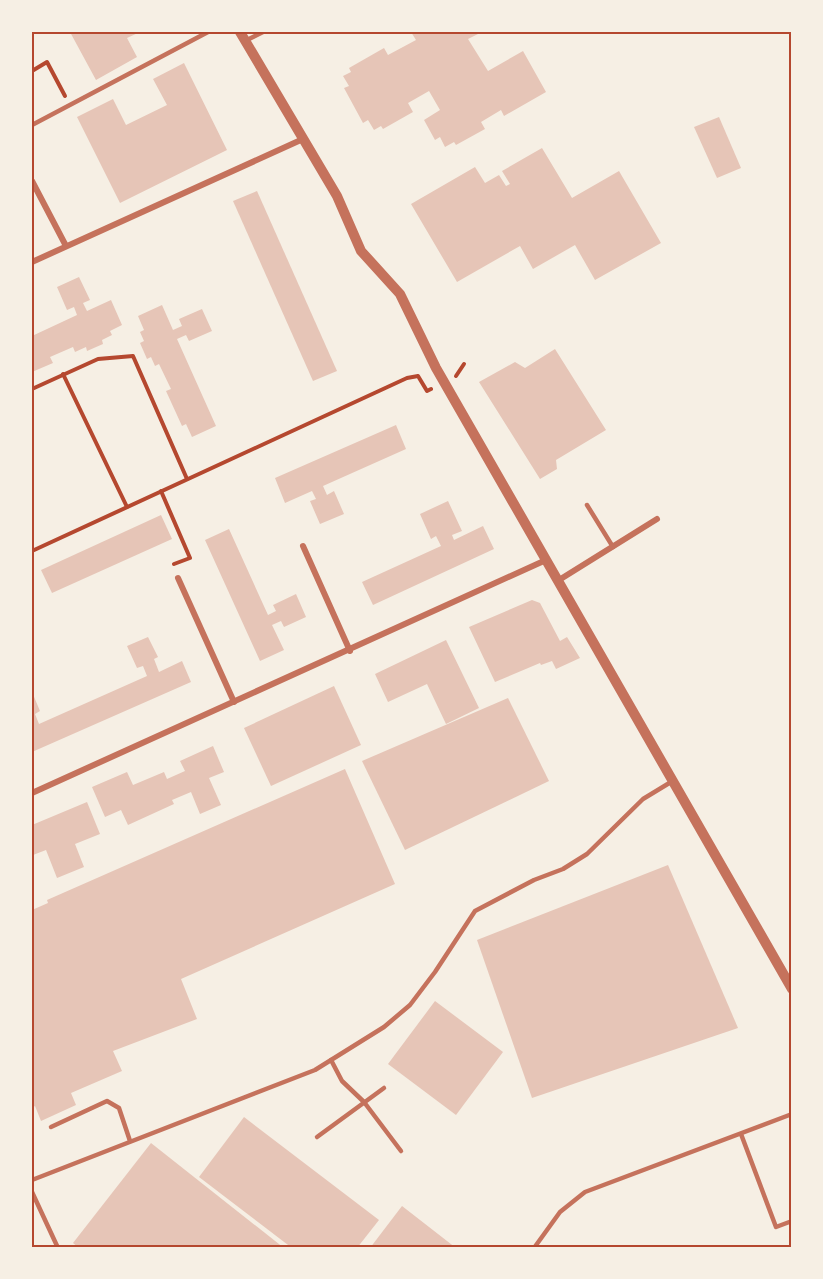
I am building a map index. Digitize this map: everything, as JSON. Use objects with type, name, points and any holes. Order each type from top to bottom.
[{"type":"street","points":[[243,36],[341,203],[360,251],[400,294],[424,347],[559,580],[671,782],[792,989]]},
{"type":"street","points":[[32,262],[303,140]]},
{"type":"street","points":[[32,181],[66,246]]},
{"type":"street","points":[[559,580],[657,519]]},
{"type":"street","points":[[303,546],[350,651]]},
{"type":"street","points":[[32,793],[350,651],[546,560]]},
{"type":"street","points":[[178,578],[234,702]]},
{"type":"lane","points":[[32,125],[208,32]]},
{"type":"lane","points":[[243,36],[263,32]]},
{"type":"lane","points":[[587,505],[613,547]]},
{"type":"lane","points":[[32,1180],[315,1070],[384,1027],[410,1005],[475,911],[534,880],[563,869],[587,854],[643,799],[671,782]]},
{"type":"lane","points":[[331,1060],[342,1081],[364,1102],[401,1150]]},
{"type":"lane","points":[[317,1137],[384,1088]]},
{"type":"lane","points":[[51,1127],[107,1101],[119,1108],[130,1141]]},
{"type":"lane","points":[[534,1248],[560,1212],[585,1192],[792,1114]]},
{"type":"lane","points":[[741,1134],[776,1227],[792,1221]]},
{"type":"lane","points":[[32,1192],[58,1248]]},
{"type":"path","points":[[32,71],[47,62],[70,104]]},
{"type":"path","points":[[32,388],[98,359],[133,356],[187,479]]},
{"type":"path","points":[[457,376],[464,364]]},
{"type":"path","points":[[63,374],[126,507]]},
{"type":"path","points":[[32,551],[407,378],[418,376],[427,391]]},
{"type":"path","points":[[160,491],[190,558],[172,565],[178,578]]},
{"type":"building","points":[[70,32],[140,32],[127,38],[137,57],[96,80]]},
{"type":"building","points":[[411,32],[482,32],[468,39],[488,71],[523,51],[546,92],[504,116],[501,110],[481,122],[485,129],[456,145],[454,142],[445,147],[440,137],[435,140],[424,120],[440,110],[429,91],[408,103],[413,112],[383,129],[381,126],[374,130],[368,120],[363,123],[344,88],[349,86],[343,76],[351,72],[349,68],[384,48],[388,55],[416,40]]},
{"type":"building","points":[[184,63],[227,150],[120,203],[77,117],[113,99],[126,125],[167,105],[153,79]]},
{"type":"building","points":[[719,117],[741,168],[717,178],[694,127]]},
{"type":"building","points":[[542,148],[572,198],[619,171],[661,243],[595,280],[575,245],[533,269],[520,246],[457,282],[411,204],[475,167],[485,183],[499,175],[506,186],[510,184],[502,171]]},
{"type":"building","points":[[257,191],[337,371],[313,381],[233,201]]},
{"type":"building","points":[[79,277],[90,300],[83,303],[87,311],[111,300],[122,325],[110,331],[112,335],[102,340],[103,344],[87,351],[86,347],[75,352],[73,347],[50,357],[53,363],[32,372],[32,336],[77,315],[74,307],[67,310],[57,287]]},
{"type":"building","points":[[162,305],[173,330],[182,326],[179,319],[202,309],[212,331],[189,341],[186,335],[177,339],[216,426],[192,437],[186,424],[182,426],[166,391],[171,389],[159,364],[155,366],[151,357],[147,359],[140,343],[144,341],[140,332],[144,330],[138,316]]},
{"type":"building","points":[[555,349],[606,430],[556,460],[557,469],[540,479],[479,382],[515,362],[525,368]]},
{"type":"building","points":[[396,425],[406,449],[323,486],[327,495],[334,491],[344,514],[320,524],[310,501],[316,499],[312,491],[285,503],[275,478]]},
{"type":"building","points":[[448,501],[462,531],[452,535],[454,540],[483,526],[494,549],[373,605],[362,582],[441,546],[436,536],[431,539],[420,514]]},
{"type":"building","points":[[161,515],[172,539],[52,593],[41,570]]},
{"type":"building","points":[[229,529],[268,615],[276,611],[273,605],[296,594],[306,617],[284,627],[281,621],[272,625],[284,650],[260,661],[205,540]]},
{"type":"building","points":[[532,600],[540,603],[560,641],[567,637],[580,658],[556,669],[552,661],[541,665],[540,663],[495,682],[469,627]]},
{"type":"building","points":[[148,637],[158,657],[154,659],[159,672],[182,661],[191,682],[32,752],[32,692],[40,711],[35,714],[39,724],[147,676],[143,666],[137,668],[127,646]]},
{"type":"building","points":[[446,640],[479,708],[446,724],[427,684],[388,702],[375,674]]},
{"type":"building","points":[[334,686],[361,745],[271,786],[244,728]]},
{"type":"building","points":[[508,698],[549,781],[405,850],[362,761]]},
{"type":"building","points":[[213,746],[224,772],[209,778],[221,805],[200,814],[191,792],[172,800],[174,804],[128,825],[121,810],[105,817],[92,787],[127,772],[133,785],[164,772],[167,779],[185,771],[180,761]]},
{"type":"building","points":[[345,769],[395,884],[181,979],[197,1019],[113,1051],[122,1071],[71,1093],[76,1105],[41,1121],[35,1106],[32,1108],[32,910],[48,903],[47,900]]},
{"type":"building","points":[[87,802],[100,834],[75,844],[84,867],[57,878],[46,850],[33,855],[32,825]]},
{"type":"building","points":[[668,865],[738,1028],[532,1098],[477,940]]},
{"type":"building","points":[[435,1001],[503,1052],[456,1115],[388,1064]]},
{"type":"building","points":[[244,1117],[379,1220],[357,1248],[292,1248],[199,1177]]},
{"type":"building","points":[[151,1143],[284,1248],[79,1248],[73,1243]]},
{"type":"building","points":[[402,1206],[456,1248],[370,1248]]}]
